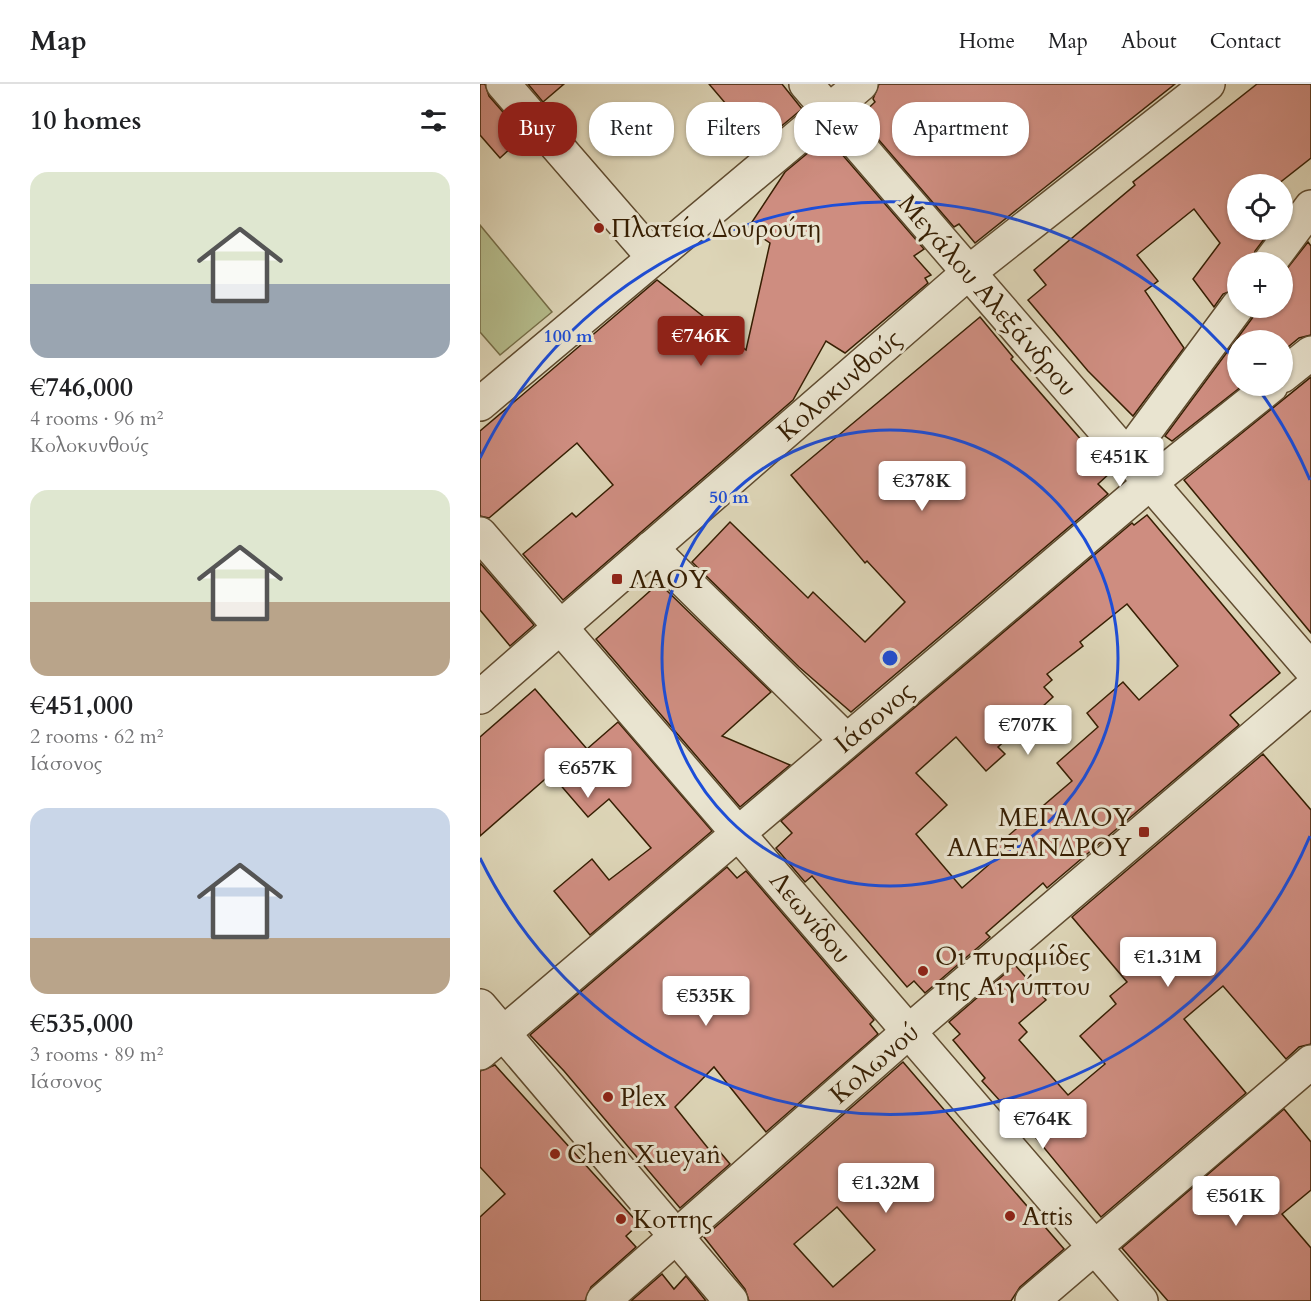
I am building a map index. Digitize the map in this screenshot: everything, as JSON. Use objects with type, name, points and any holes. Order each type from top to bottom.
[{"type":"street","points":[[503,84],[654,258]]},
{"type":"street","name":"Μεγάλου Αλεξάνδρου","points":[[806,84],[821,102]]},
{"type":"street","points":[[840,102],[861,84]]},
{"type":"street","name":"Κολοκυνθούς","points":[[480,697],[968,273],[1208,84]]},
{"type":"street","points":[[480,404],[794,140]]},
{"type":"street","name":"Μεγάλου Αλεξάνδρου","points":[[868,156],[1311,669]]},
{"type":"street","points":[[1277,252],[1311,207]]},
{"type":"street","points":[[1127,456],[1229,318]]},
{"type":"street","points":[[1293,367],[1311,353]]},
{"type":"street","name":"Ιάσονος","points":[[491,1043],[1150,483],[1259,396]]},
{"type":"street","name":"Λεωνίδου","points":[[480,534],[739,831],[907,1033],[1141,1301]]},
{"type":"street","points":[[651,548],[846,740]]},
{"type":"street","name":"Κολωνού","points":[[603,1301],[907,1033],[1311,688]]},
{"type":"street","points":[[480,1006],[491,1043],[676,1238],[731,1301]]},
{"type":"street","points":[[1032,1301],[1311,1062]]},
{"type":"green space","points":[[480,225],[552,312],[500,355],[480,332]]},
{"type":"building","points":[[480,84],[485,84],[489,96],[498,106],[498,156],[480,135]]},
{"type":"building","points":[[528,84],[564,84],[543,102]]},
{"type":"building","points":[[709,84],[782,84],[796,102],[794,102],[794,116],[782,126],[782,102],[724,102]]},
{"type":"building","points":[[879,84],[1175,84],[975,243],[959,224],[954,227],[893,156],[1029,156],[1029,102],[892,102],[892,155],[880,141],[880,102],[875,102],[873,99]]},
{"type":"building","points":[[1257,84],[1311,84],[1311,158],[1291,174],[1227,174],[1227,240],[1263,240],[1255,252],[1227,252],[1227,292],[1223,294],[1214,307],[1193,279],[1220,243],[1194,209],[1137,255],[1158,281],[1145,291],[1184,348],[1133,416],[1088,371],[1028,300],[1046,285],[1034,270],[1135,185],[1133,182]]},
{"type":"building","points":[[804,156],[843,156],[924,249],[914,256],[931,275],[925,278],[928,283],[845,353],[826,341],[793,400],[563,600],[523,554],[572,513],[576,517],[613,485],[577,443],[489,518],[480,516],[480,431],[657,280],[746,350],[770,243],[748,228],[785,172]]},
{"type":"building","points":[[1308,242],[1311,246],[1311,335],[1299,338],[1293,343],[1293,330],[1243,330],[1252,318],[1293,318],[1293,261]]},
{"type":"building","points":[[980,317],[1013,357],[1011,359],[1110,473],[1098,484],[1108,494],[851,712],[799,667],[692,562],[730,522],[808,598],[813,592],[865,642],[905,602],[867,561],[865,563],[791,475]]},
{"type":"building","points":[[1227,352],[1227,396],[1229,396],[1172,441],[1165,436]]},
{"type":"building","points":[[1311,377],[1311,633],[1184,480],[1288,396],[1293,396],[1293,392]]},
{"type":"building","points":[[1147,515],[1280,673],[1230,715],[1239,725],[1047,888],[1043,883],[986,933],[990,937],[925,993],[914,981],[907,987],[812,876],[805,882],[776,848],[792,833],[781,821],[1132,523],[1134,525]],"holes":[[[1127,604],[1178,666],[1139,700],[1123,682],[1087,713],[1098,727],[1057,763],[1072,781],[994,848],[1000,855],[962,888],[916,834],[947,805],[916,773],[956,737],[986,771],[1005,754],[998,747],[1053,697],[1044,687],[1052,680],[1047,674],[1083,646],[1080,642]]]},
{"type":"building","points":[[480,563],[534,625],[510,646],[480,610]]},
{"type":"building","points":[[659,583],[771,692],[722,736],[790,765],[740,807],[596,639]]},
{"type":"building","points":[[535,689],[587,749],[618,722],[712,831],[590,935],[554,891],[592,859],[609,880],[651,848],[609,799],[588,817],[551,774],[480,836],[480,737]]},
{"type":"building","points":[[1263,754],[1311,810],[1311,1044],[1299,1047],[1286,1059],[1223,986],[1184,1019],[1246,1093],[1101,1217],[1004,1099],[1001,1102],[982,1081],[985,1078],[953,1040],[960,1034],[949,1022],[1015,965],[1046,1000],[1019,1023],[1027,1032],[1019,1040],[1068,1095],[1105,1064],[1080,1036],[1116,1004],[1110,996],[1127,982],[1072,917]]},
{"type":"building","points":[[727,867],[737,878],[746,871],[874,1020],[870,1024],[878,1034],[766,1132],[714,1067],[675,1107],[711,1152],[715,1146],[730,1164],[680,1208],[564,1071],[530,1035]]},
{"type":"building","points":[[903,1062],[1064,1249],[1020,1287],[1011,1301],[749,1301],[745,1289],[704,1237]],"holes":[[[837,1207],[875,1250],[833,1287],[794,1244]]]},
{"type":"building","points":[[495,1065],[639,1224],[626,1236],[636,1247],[591,1287],[585,1301],[480,1301],[480,1217],[505,1194],[480,1167],[480,1071]]},
{"type":"building","points":[[1284,1109],[1311,1142],[1311,1190],[1282,1214],[1311,1248],[1311,1301],[1168,1301],[1122,1248]]},
{"type":"building","points":[[662,1274],[674,1289],[686,1276],[706,1301],[631,1301]]},
{"type":"place","name":"Πλατεία Δουρούτη","points":[[599,228]]},
{"type":"place","name":"ΛΑΟΥ","points":[[617,579]]},
{"type":"place","name":"ΜΕΓΑΛΟΥ ΑΛΕΞΑΝΔΡΟΥ","points":[[1144,832]]},
{"type":"place","name":"Οι πυραμίδες της Αιγύπτου","points":[[923,971]]},
{"type":"place","name":"Plex","points":[[608,1097]]},
{"type":"place","name":"Chen Xueyan","points":[[555,1154]]},
{"type":"place","name":"Attis","points":[[1010,1216]]},
{"type":"place","name":"Κοττης","points":[[621,1219]]}]
